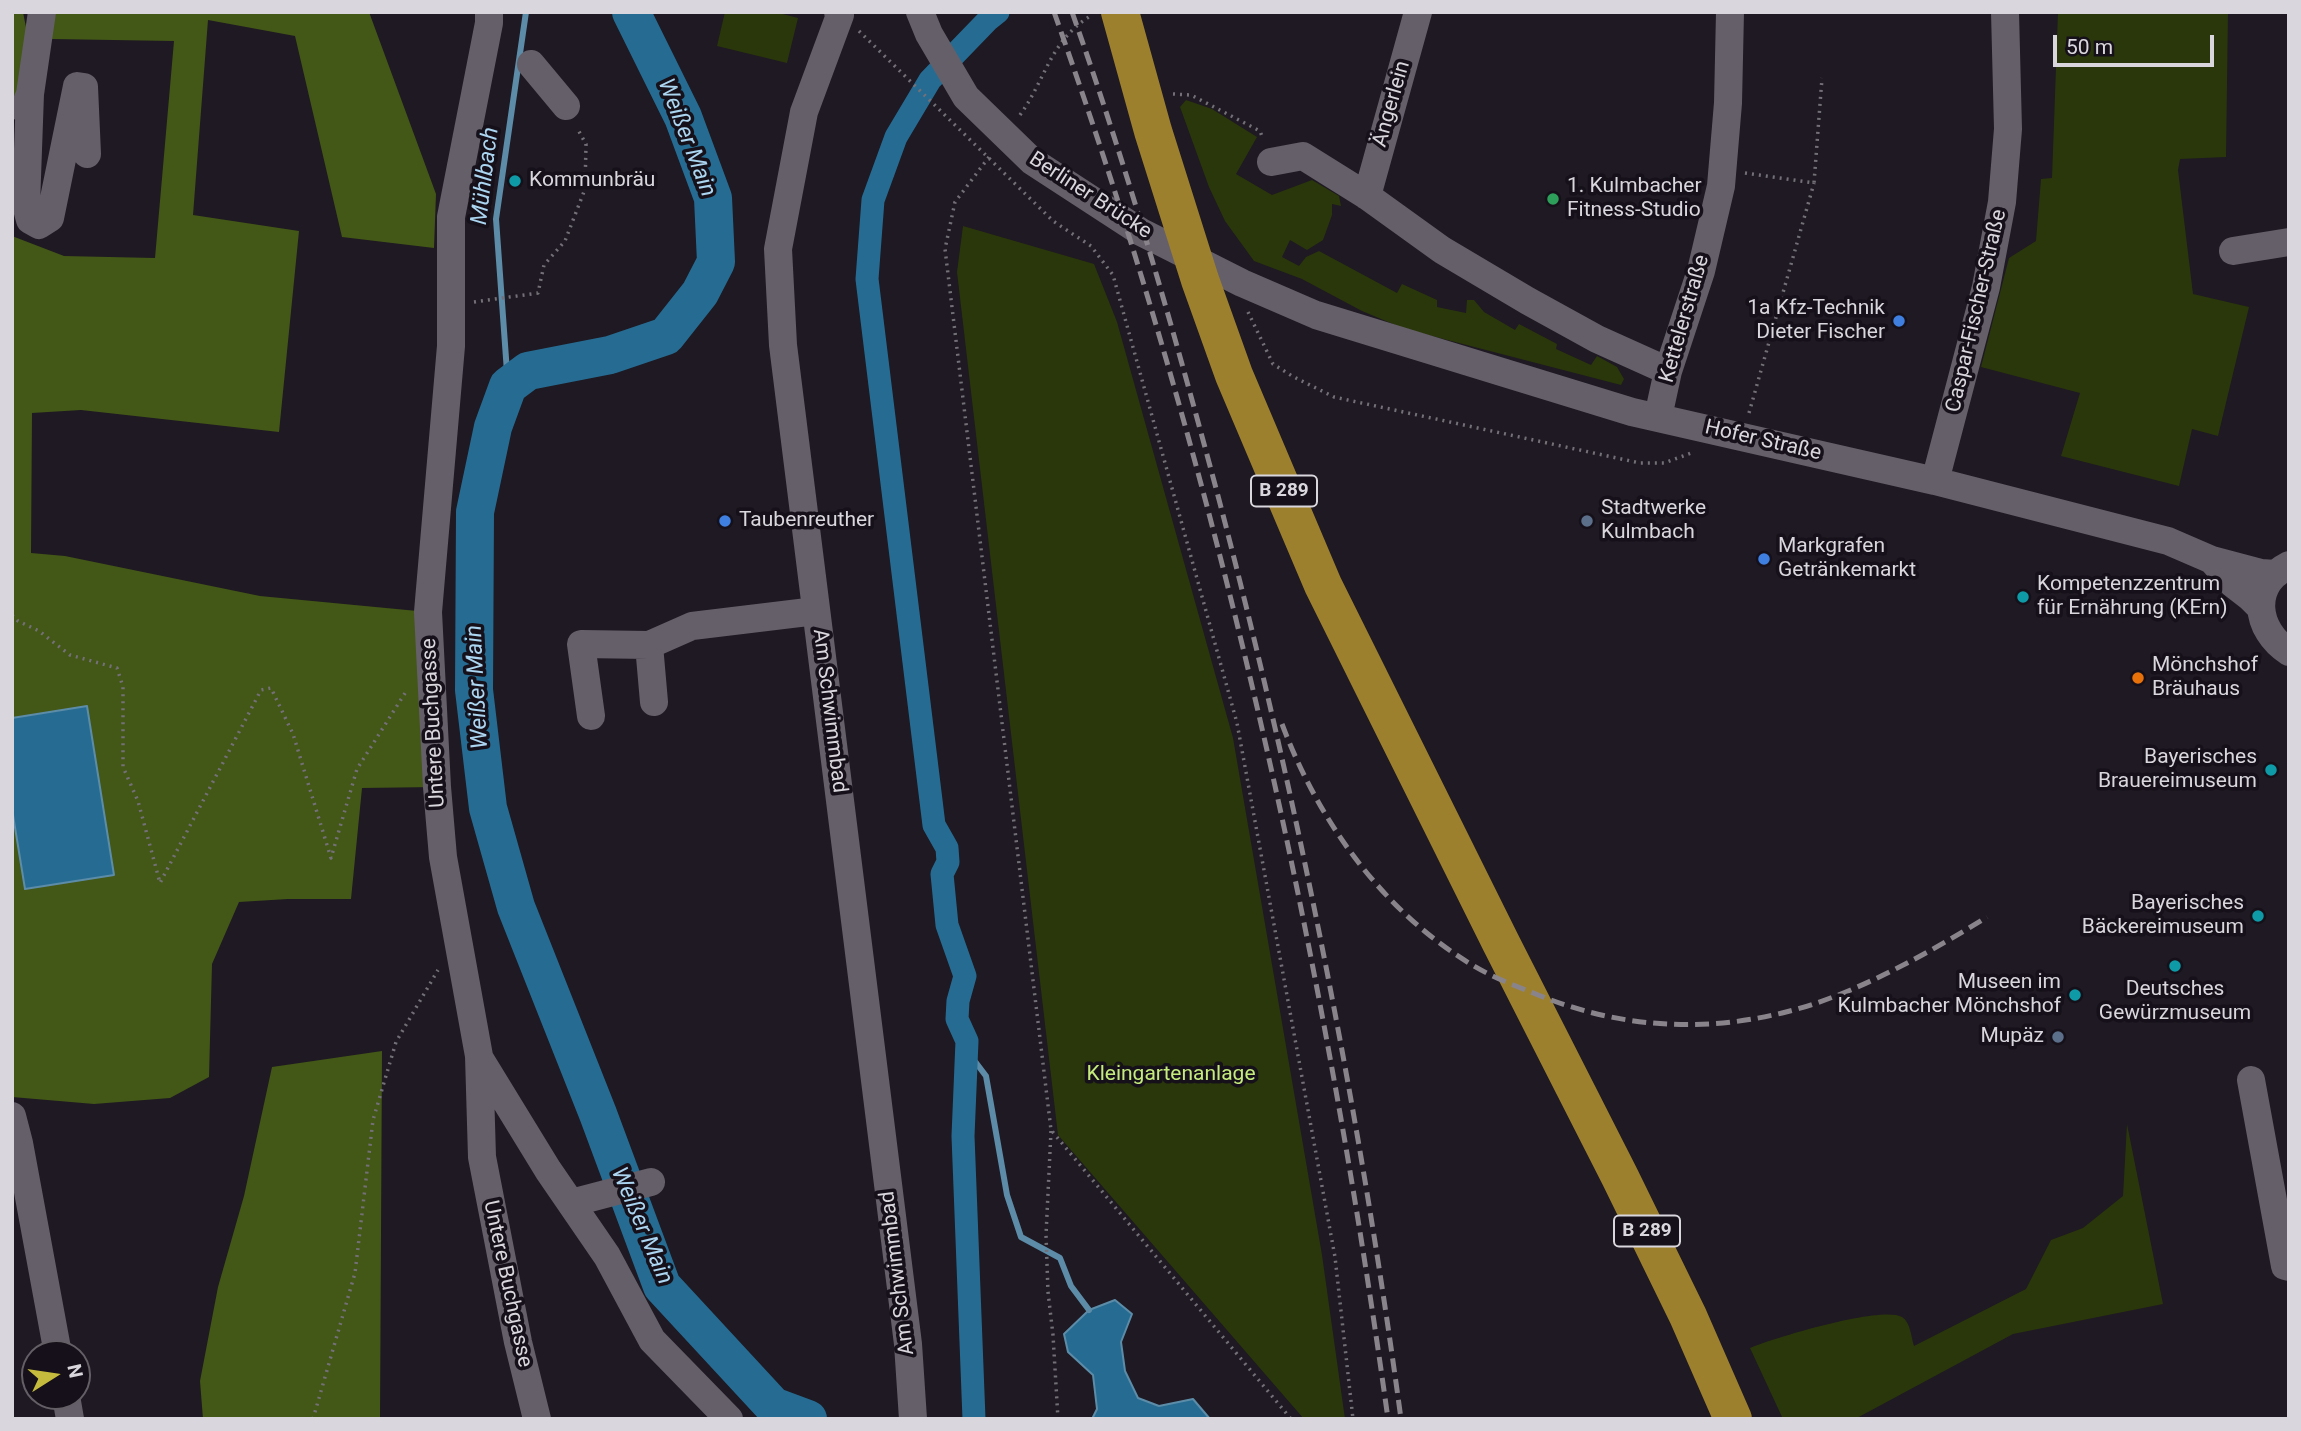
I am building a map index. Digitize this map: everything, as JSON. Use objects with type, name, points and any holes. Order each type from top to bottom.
[{"type":"highway","name":"B 289","points":[[1113,14],[1234,375],[1324,584],[1688,1316],[1733,1419]]},
{"type":"street","points":[[42,12],[30,94],[26,205],[30,220],[39,225],[50,218],[77,86],[83,87],[88,154]]},
{"type":"street","name":"Am Schwimmbad","points":[[838,12],[840,15],[804,112],[778,249],[783,345],[908,1344],[913,1418]]},
{"type":"street","name":"Berliner Brücke","points":[[920,12],[929,34],[966,97],[1032,161],[1141,232],[1242,283],[1316,314]]},
{"type":"street","name":"Ängerlein","points":[[1367,196],[1418,12]]},
{"type":"street","name":"Kettelerstraße","points":[[1658,417],[1668,371],[1701,271],[1721,186],[1728,103],[1730,12]]},
{"type":"street","name":"Caspar-Fischer-Straße","points":[[1935,481],[1986,287],[2002,202],[2008,129],[2005,12]]},
{"type":"street","name":"Untere Buchgasse","points":[[496,24],[451,217],[451,346],[428,612],[443,857],[479,1056],[482,1157],[515,1329],[537,1419]]},
{"type":"street","points":[[531,64],[566,106]]},
{"type":"street","points":[[12,141],[30,94]]},
{"type":"street","points":[[1271,162],[1303,156],[1367,196],[1443,250],[1517,294],[1597,339],[1668,371]]},
{"type":"street","points":[[2233,251],[2289,242]]},
{"type":"street","name":"Hofer Straße","points":[[1316,314],[1632,412],[1935,481],[2168,541],[2212,560],[2261,573],[2282,570]]},
{"type":"street","name":"Hofer Straße","points":[[2212,560],[2233,584],[2261,608]]},
{"type":"street","points":[[2282,570],[2268,584],[2261,608],[2268,634],[2277,645],[2289,652]]},
{"type":"street","points":[[591,716],[581,644],[649,645],[692,626],[816,611]]},
{"type":"street","points":[[649,645],[654,702]]},
{"type":"street","points":[[479,1056],[548,1170],[607,1256],[652,1340],[729,1419]]},
{"type":"street","points":[[2251,1080],[2285,1266],[2289,1266]]},
{"type":"street","points":[[12,1116],[55,1340]]},
{"type":"street","points":[[571,1203],[633,1186]]},
{"type":"path","points":[[1020,115],[1050,57],[1078,23],[1113,14]]},
{"type":"path","points":[[874,43],[1053,221],[1091,246],[1113,275],[1237,723],[1335,1256],[1353,1419]]},
{"type":"path","points":[[1743,436],[1814,183],[1822,78]]},
{"type":"path","points":[[1171,94],[1191,94],[1260,131],[1271,162]]},
{"type":"path","points":[[494,299],[538,293],[544,265],[565,241],[585,189],[586,144],[566,106]]},
{"type":"path","points":[[996,148],[955,202],[945,249],[1051,1129],[1046,1235],[1058,1419]]},
{"type":"path","points":[[1722,170],[1814,183]]},
{"type":"path","points":[[12,615],[70,655],[117,668],[123,687],[123,767],[138,801],[160,883],[261,690],[271,688],[293,734],[331,858],[357,769],[430,653]]},
{"type":"path","points":[[313,1419],[355,1273],[373,1120],[396,1042],[458,937]]},
{"type":"path","points":[[1051,1129],[1291,1419]]},
{"type":"green space","points":[[12,12],[23,12],[31,53],[12,105]]},
{"type":"green space","points":[[53,12],[369,12],[436,194],[434,248],[342,237],[295,36],[208,20],[193,215],[299,231],[279,432],[81,410],[32,413],[31,553],[65,556],[260,596],[428,612],[437,787],[362,788],[351,899],[239,902],[212,964],[209,1077],[170,1098],[94,1104],[12,1097],[12,236],[64,256],[155,258],[174,41],[51,39]]},
{"type":"green space","points":[[725,12],[775,12],[798,18],[787,63],[717,46]]},
{"type":"green space","points":[[2058,12],[2228,12],[2226,157],[2180,159],[2178,170],[2193,294],[2249,307],[2218,436],[2192,429],[2179,486],[2061,456],[2080,393],[1981,367],[2009,258],[2036,241],[2041,179],[2052,178]]},
{"type":"green space","points":[[1186,100],[1212,109],[1257,137],[1236,174],[1272,195],[1312,180],[1339,196],[1341,206],[1332,204],[1332,215],[1323,240],[1307,250],[1290,240],[1282,257],[1299,266],[1306,257],[1319,251],[1397,293],[1402,284],[1437,300],[1437,307],[1466,313],[1467,300],[1474,300],[1484,312],[1515,330],[1519,324],[1557,344],[1556,349],[1591,365],[1597,356],[1617,367],[1624,379],[1621,385],[1405,329],[1362,311],[1302,279],[1254,261],[1225,221],[1209,187],[1180,107]]},
{"type":"green space","name":"Kleingartenanlage","points":[[963,226],[1094,264],[1117,322],[1233,738],[1322,1255],[1345,1419],[1304,1419],[1058,1135],[957,272]]},
{"type":"green space","points":[[382,1051],[380,1419],[203,1419],[200,1381],[218,1287],[244,1196],[272,1067]]},
{"type":"green space","points":[[2127,1124],[2163,1304],[2013,1334],[1855,1419],[1783,1419],[1750,1348],[1827,1324],[1891,1314],[1905,1320],[1914,1346],[2026,1289],[2051,1240],[2083,1228],[2123,1196]]},
{"type":"water","points":[[87,706],[114,875],[25,889],[12,809],[12,718]]},
{"type":"water","points":[[1115,1300],[1132,1314],[1121,1342],[1125,1371],[1138,1398],[1159,1406],[1193,1399],[1210,1419],[1092,1419],[1097,1409],[1093,1375],[1068,1352],[1064,1334],[1089,1310]]},
{"type":"waterway","name":"Mühlbach","points":[[508,386],[496,219],[526,12]]},
{"type":"waterway","name":"Weißer Main","points":[[631,12],[683,117],[713,198],[716,262],[700,293],[666,336],[610,355],[528,371],[508,386],[493,427],[475,512],[474,690],[488,808],[516,907],[598,1114],[662,1286],[773,1406],[808,1419]]},
{"type":"waterway","name":"Weißer Main","points":[[974,1419],[963,1136],[967,1041],[957,1019],[958,1001],[965,976],[947,925],[942,874],[948,862],[947,848],[934,825],[867,279],[873,200],[896,137],[930,80],[998,12]]},
{"type":"waterway","points":[[967,1051],[986,1076],[1007,1195],[1021,1237],[1060,1258],[1071,1286],[1089,1310]]},
{"type":"railway","points":[[1054,12],[1112,183],[1165,356],[1257,707],[1331,1062],[1388,1419]]},
{"type":"railway","points":[[1072,12],[1167,311],[1217,492],[1274,722],[1345,1069],[1366,1185],[1401,1419]]},
{"type":"railway","points":[[1282,724],[1297,760],[1334,828],[1381,889],[1408,916],[1437,941],[1484,971],[1515,986],[1593,1013],[1625,1020],[1689,1025],[1753,1019],[1786,1012],[1863,984],[1915,959],[1987,917]]},
{"type":"place","name":"Kommunbräu","points":[[515,181]]},
{"type":"place","name":"1. Kulmbacher Fitness-Studio","points":[[1553,199]]},
{"type":"place","name":"1a Kfz-Technik Dieter Fischer","points":[[1899,321]]},
{"type":"place","name":"Taubenreuther","points":[[725,521]]},
{"type":"place","name":"Stadtwerke Kulmbach","points":[[1587,521]]},
{"type":"place","name":"Markgrafen Getränkemarkt","points":[[1764,559]]},
{"type":"place","name":"Kompetenzzentrum für Ernährung (KErn)","points":[[2023,597]]},
{"type":"place","name":"Mönchshof Bräuhaus","points":[[2138,678]]},
{"type":"place","name":"Bayerisches Brauereimuseum","points":[[2271,770]]},
{"type":"place","name":"Bayerisches Bäckereimuseum","points":[[2258,916]]},
{"type":"place","name":"Deutsches Gewürzmuseum","points":[[2175,966]]},
{"type":"place","name":"Museen im Kulmbacher Mönchshof","points":[[2075,995]]},
{"type":"place","name":"Mupäz","points":[[2058,1037]]}]
